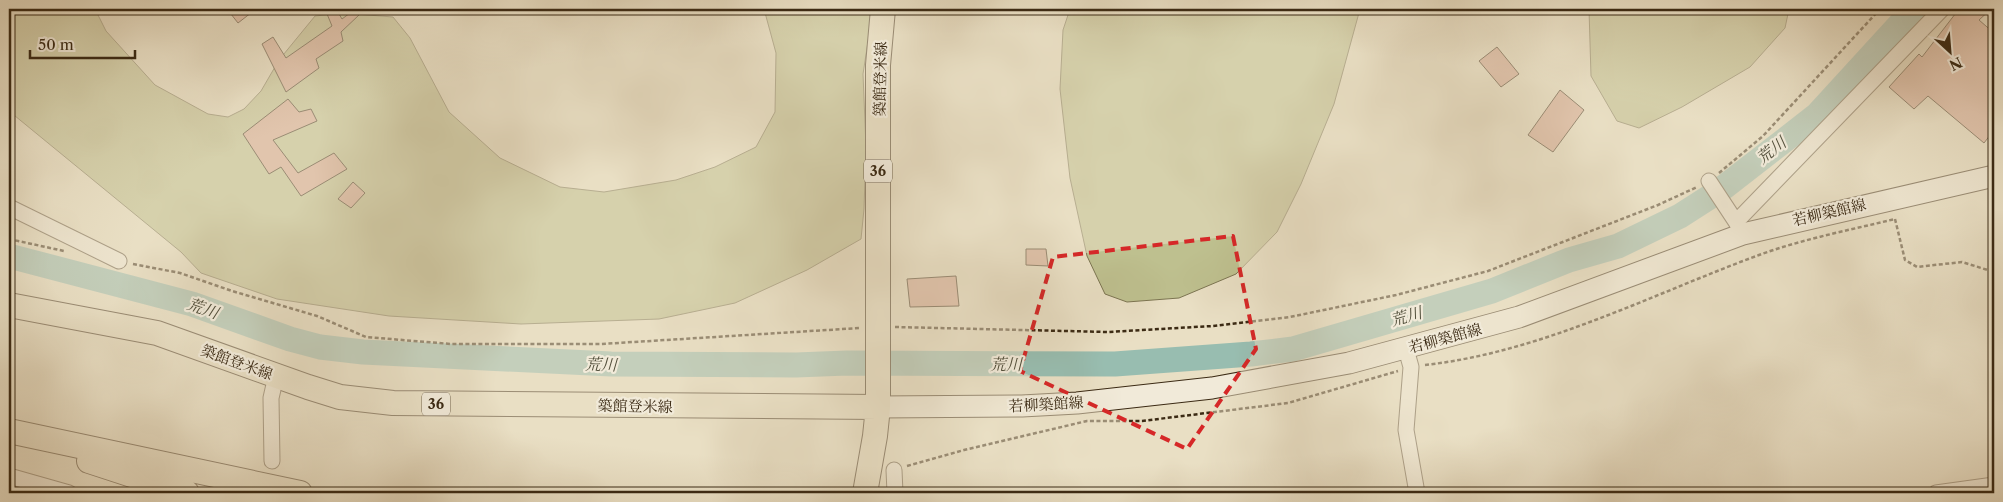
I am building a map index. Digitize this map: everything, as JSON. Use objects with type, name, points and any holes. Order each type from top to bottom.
[{"type":"main road","name":"築館登米線","points":[[9,305],[157,333],[340,397],[392,403],[877,398],[878,65],[883,9]]},
{"type":"main road","name":"若柳築館線","points":[[877,398],[1022,406],[1135,397],[1212,388],[1349,363],[1479,329],[1558,304],[1736,223],[1891,198],[1994,176]]},
{"type":"main road","points":[[865,493],[875,436],[877,398]]},
{"type":"main road","points":[[9,433],[187,493]]},
{"type":"main road","points":[[9,433],[229,493]]},
{"type":"main road","points":[[9,433],[300,493]]},
{"type":"main road","points":[[875,436],[880,493]]},
{"type":"street","points":[[1709,181],[1736,223],[1942,9]]},
{"type":"street","points":[[9,207],[119,261]]},
{"type":"street","points":[[1406,349],[1411,367],[1406,430],[1417,493]]},
{"type":"street","points":[[272,461],[271,398],[276,376]]},
{"type":"street","points":[[894,470],[896,493]]},
{"type":"street","points":[[9,476],[69,493]]},
{"type":"street","points":[[1936,493],[1994,485]]},
{"type":"path","points":[[119,261],[180,272],[232,292],[317,316],[366,337],[451,344],[601,344],[877,330],[1108,332],[1213,326],[1290,317],[1396,295],[1488,271],[1658,205],[1709,181],[1763,136],[1880,9]]},
{"type":"path","points":[[1891,198],[1905,260],[1917,268],[1962,262],[1994,272]]},
{"type":"path","points":[[9,239],[73,253]]},
{"type":"highlighted area","points":[[1233,236],[1256,349],[1187,449],[1020,371],[1053,257]]},
{"type":"green space","points":[[9,9],[95,9],[106,31],[155,85],[208,114],[228,117],[244,109],[261,91],[279,60],[315,16],[343,13],[393,17],[410,38],[449,112],[500,158],[560,187],[604,192],[676,180],[715,167],[756,147],[775,112],[776,53],[764,9],[873,9],[863,74],[866,147],[861,239],[807,270],[735,303],[659,319],[521,324],[389,316],[277,299],[201,273],[181,252],[9,111]]},
{"type":"green space","points":[[1070,9],[1360,9],[1334,104],[1301,184],[1277,232],[1236,274],[1179,298],[1127,302],[1105,294],[1087,256],[1070,178],[1060,89],[1063,30]]},
{"type":"green space","points":[[1589,9],[1789,9],[1785,28],[1750,67],[1682,107],[1639,128],[1617,121],[1591,76]]},
{"type":"building","points":[[227,9],[256,9],[238,23]]},
{"type":"building","points":[[325,9],[336,9],[342,19],[354,10],[359,15],[341,32],[343,41],[316,59],[319,68],[286,92],[262,44],[273,37],[286,58],[332,26]]},
{"type":"building","points":[[1959,9],[1991,9],[1979,20],[1994,33],[1994,130],[1984,143],[1928,96],[1914,109],[1889,87],[1919,54],[1922,57]]},
{"type":"building","points":[[1497,47],[1519,74],[1501,87],[1479,61]]},
{"type":"building","points":[[1560,90],[1584,110],[1553,152],[1528,135]]},
{"type":"building","points":[[288,99],[299,112],[311,109],[317,121],[273,140],[298,173],[334,153],[347,169],[301,196],[281,167],[269,174],[243,134]]},
{"type":"building","points":[[353,182],[365,193],[351,208],[338,199]]},
{"type":"building","points":[[1026,249],[1046,249],[1048,266],[1026,265]]},
{"type":"building","points":[[956,276],[959,306],[910,307],[907,279]]},
{"type":"waterway","name":"荒川","points":[[9,256],[192,304],[290,339],[320,347],[363,352],[611,364],[1115,364],[1293,349],[1492,291],[1569,260],[1618,246],[1680,216],[1719,191],[1817,115],[1914,9]]}]
